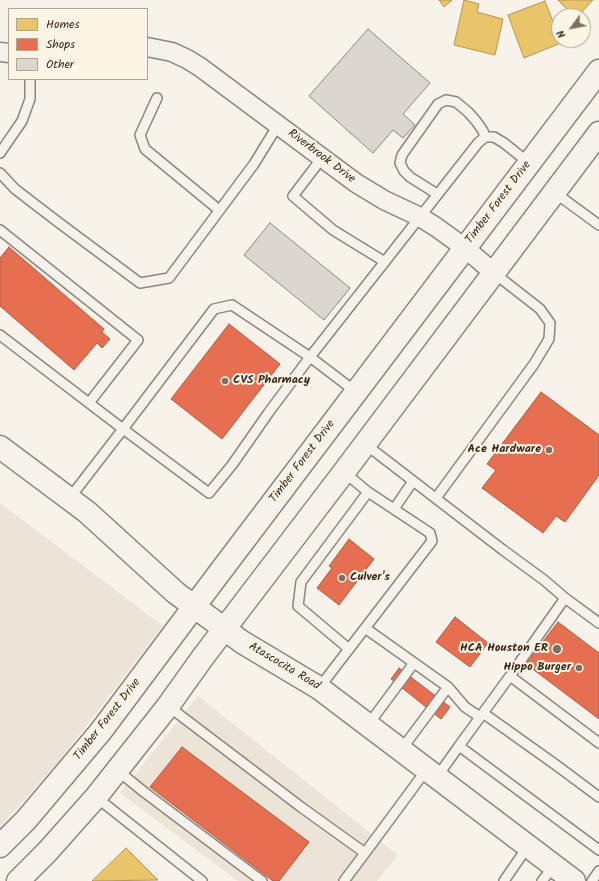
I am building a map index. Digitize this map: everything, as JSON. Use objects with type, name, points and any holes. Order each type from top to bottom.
[{"type":"main road","name":"Timber Forest Drive","points":[[0,846],[26,820],[101,731],[599,71]]},
{"type":"main road","points":[[18,881],[47,852],[96,797],[168,706],[224,629],[599,133]]},
{"type":"main road","name":"Atascocita Road","points":[[0,447],[87,512],[176,593],[194,607],[242,642],[319,688],[402,750],[528,846],[548,873],[574,881]]},
{"type":"street","name":"Riverbrook Drive","points":[[148,47],[172,52],[200,67],[356,183],[384,200],[420,216],[465,248],[494,273]]},
{"type":"lane","points":[[0,153],[22,121],[30,99],[30,80]]},
{"type":"lane","points":[[157,98],[140,136],[144,149],[219,210]]},
{"type":"lane","points":[[438,194],[410,177],[400,163],[402,155],[438,104],[446,100],[456,102],[476,121],[485,137]]},
{"type":"lane","points":[[0,173],[15,189],[140,283],[169,278],[254,164],[278,125]]},
{"type":"lane","points":[[0,335],[122,429],[209,492],[232,465],[310,357],[478,143],[485,137],[494,136],[529,163]]},
{"type":"lane","points":[[322,158],[293,196],[333,230],[384,262]]},
{"type":"lane","points":[[554,192],[599,225]]},
{"type":"lane","points":[[0,230],[138,340],[89,403]]},
{"type":"lane","points":[[436,498],[534,364],[549,339],[550,323],[540,309],[494,273]]},
{"type":"lane","points":[[69,498],[214,309],[232,305],[310,357],[356,392]]},
{"type":"lane","points":[[365,444],[544,580],[565,598],[599,622]]},
{"type":"lane","points":[[319,688],[432,541],[430,533],[368,492],[344,472]]},
{"type":"lane","points":[[394,509],[413,481]]},
{"type":"lane","points":[[349,649],[298,606],[301,582],[368,492]]},
{"type":"lane","points":[[344,881],[365,853],[432,773],[459,746],[565,598]]},
{"type":"lane","points":[[365,628],[448,687],[465,707],[482,715],[556,765],[599,797]]},
{"type":"lane","points":[[368,725],[414,663]]},
{"type":"lane","points":[[510,676],[599,743]]},
{"type":"lane","points":[[402,750],[448,687]]},
{"type":"lane","points":[[168,706],[301,807],[365,853]]},
{"type":"lane","points":[[459,746],[599,850]]},
{"type":"lane","points":[[117,770],[150,797],[262,881]]},
{"type":"lane","points":[[96,797],[202,881]]},
{"type":"lane","points":[[504,881],[528,846]]},
{"type":"lane","points":[[592,881],[599,871]]},
{"type":"shaded area","points":[[0,503],[163,626],[60,760],[0,827]]},
{"type":"shaded area","points":[[198,696],[398,855],[377,881],[238,881],[120,793]]},
{"type":"building: Homes","points":[[439,0],[452,0],[444,7]]},
{"type":"building: Homes","points":[[464,0],[479,4],[477,12],[503,19],[495,55],[454,45]]},
{"type":"building: Homes","points":[[558,0],[593,0],[586,8],[566,8]]},
{"type":"building: Homes","points":[[545,1],[551,16],[551,47],[524,58],[508,15]]},
{"type":"building: Homes","points":[[126,848],[158,880],[92,881]]},
{"type":"building: Shops","points":[[9,247],[104,329],[102,332],[110,339],[102,348],[97,343],[74,370],[0,306],[0,258]]},
{"type":"building: Shops","name":"CVS Pharmacy","points":[[229,324],[280,364],[222,439],[171,399]]},
{"type":"building: Shops","name":"Ace Hardware","points":[[541,392],[599,435],[599,475],[565,522],[556,516],[543,533],[482,488],[496,470],[487,464]]},
{"type":"building: Shops","name":"Culver's","points":[[349,539],[374,559],[339,605],[317,588],[332,568],[329,566]]},
{"type":"building: Shops","points":[[455,617],[488,643],[470,667],[436,642]]},
{"type":"building: Shops","points":[[558,622],[599,653],[599,719],[526,664]]},
{"type":"building: Shops","points":[[399,668],[450,707],[441,719],[391,679]]},
{"type":"building: Shops","points":[[182,747],[309,842],[279,881],[273,881],[150,787]]},
{"type":"building: Other","points":[[368,29],[430,83],[403,114],[415,125],[403,138],[393,130],[373,153],[309,96]]},
{"type":"building: Other","points":[[270,223],[350,288],[324,320],[244,255]]},
{"type":"place","name":"CVS Pharmacy","points":[[225,381]]},
{"type":"place","name":"Ace Hardware","points":[[549,450]]},
{"type":"place","name":"Culver's","points":[[342,578]]},
{"type":"place","name":"HCA Houston ER","points":[[557,649]]},
{"type":"place","name":"Hippo Burger","points":[[579,668]]}]
